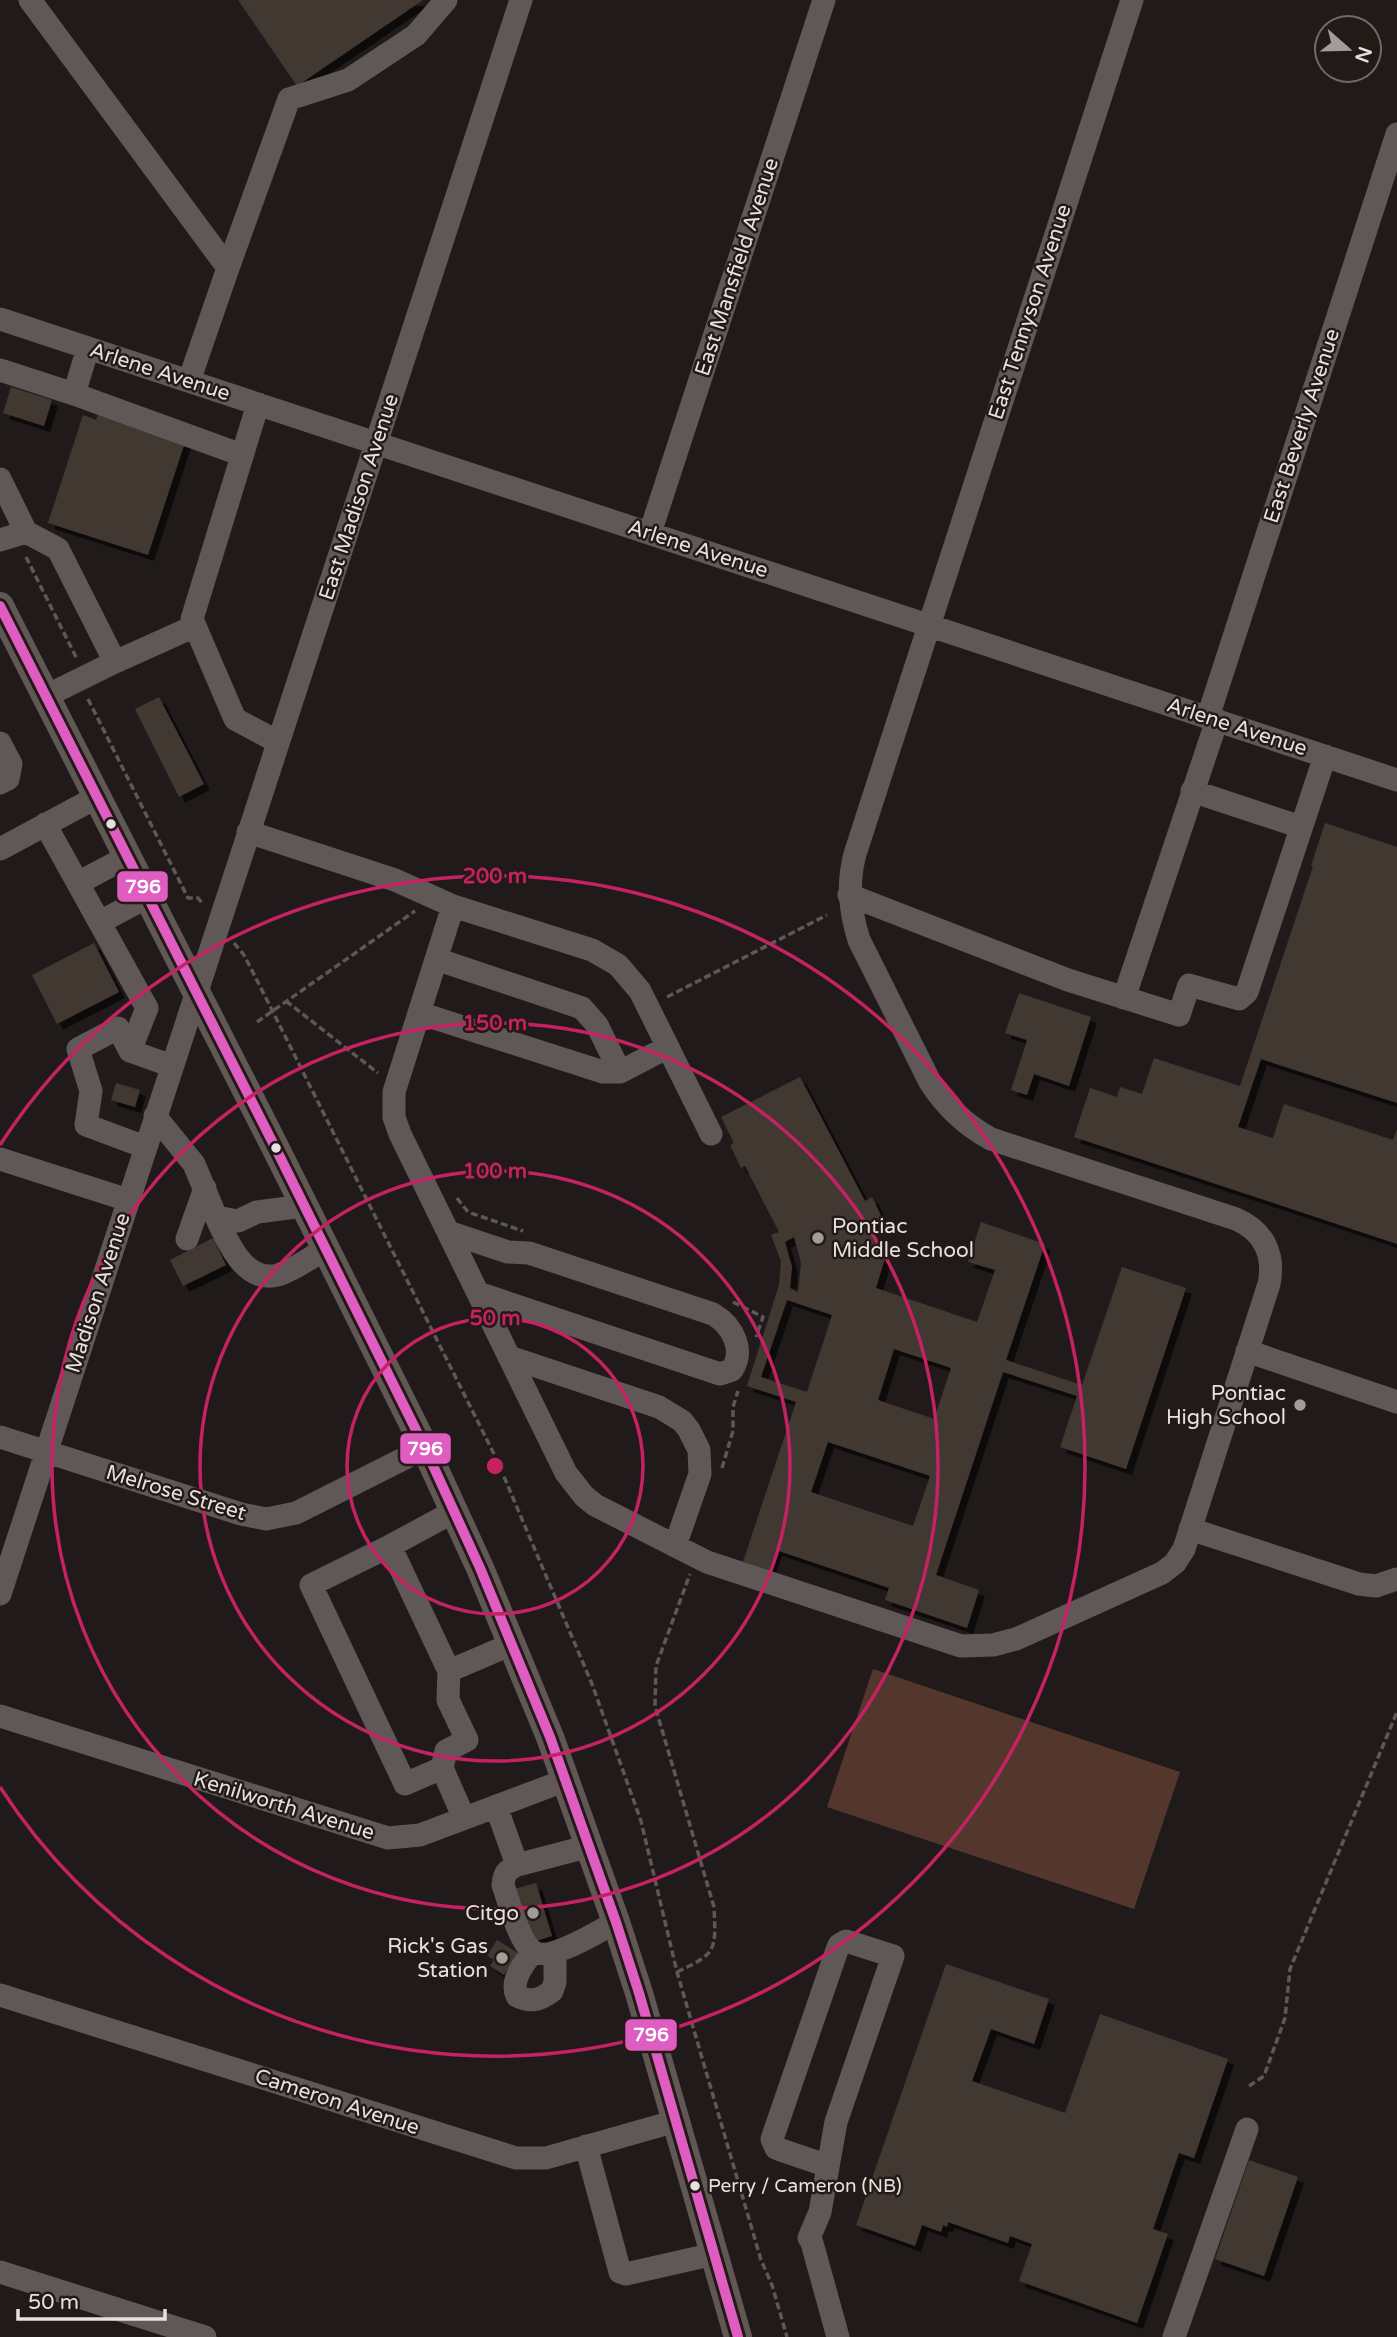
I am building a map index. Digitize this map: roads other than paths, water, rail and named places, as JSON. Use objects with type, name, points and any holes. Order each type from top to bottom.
[{"type":"main road","points":[[0,606],[425,1448],[512,1644],[566,1780],[617,1922],[737,2337]]},
{"type":"street","points":[[30,0],[229,268]]},
{"type":"street","points":[[189,381],[289,99],[348,80],[416,35],[446,0]]},
{"type":"street","name":"East Madison Avenue","points":[[196,992],[521,0]]},
{"type":"street","name":"East Mansfield Avenue","points":[[650,533],[824,0]]},
{"type":"street","name":"East Tennyson Avenue","points":[[443,902],[436,958],[394,1092],[396,1125],[566,1473],[573,1485],[595,1505],[698,1557],[949,1644],[977,1647],[1016,1639],[1162,1573],[1180,1557],[1271,1273],[1269,1251],[1253,1228],[1236,1219],[991,1139],[959,1118],[943,1102],[930,1082],[859,940],[853,923],[849,895],[855,854],[1132,0]]},
{"type":"street","name":"East Beverly Avenue","points":[[1124,998],[1192,791],[1212,719],[1397,134]]},
{"type":"street","name":"Arlene Avenue","points":[[0,319],[1397,780]]},
{"type":"street","points":[[74,394],[88,348]]},
{"type":"street","points":[[0,370],[242,455]]},
{"type":"street","points":[[258,404],[192,619],[235,719],[278,743]]},
{"type":"street","points":[[0,479],[14,536],[58,549],[115,662]]},
{"type":"street","points":[[46,696],[195,626]]},
{"type":"street","points":[[0,743],[11,764],[8,779],[0,783]]},
{"type":"street","points":[[849,895],[1068,980],[1179,1015],[1189,985],[1234,999],[1243,997],[1325,756]]},
{"type":"street","points":[[1192,791],[1301,827]]},
{"type":"street","points":[[0,849],[97,797]]},
{"type":"street","points":[[45,824],[147,1008],[130,1051]]},
{"type":"street","points":[[248,832],[395,880],[443,902],[605,956],[618,965],[640,990],[711,1134]]},
{"type":"street","points":[[78,883],[127,857]]},
{"type":"street","points":[[100,922],[147,897]]},
{"type":"street","points":[[436,958],[582,1008],[597,1025],[620,1072]]},
{"type":"street","name":"Madison Avenue","points":[[0,1594],[196,992]]},
{"type":"street","points":[[419,1013],[603,1072],[620,1072],[668,1047]]},
{"type":"street","points":[[145,1147],[86,1125],[92,1091],[78,1049],[118,1028],[130,1051],[172,1066]]},
{"type":"street","points":[[155,1116],[194,1164],[232,1250],[245,1266],[267,1276],[279,1275],[325,1249]]},
{"type":"street","points":[[0,1159],[128,1200]]},
{"type":"street","points":[[187,1239],[205,1188]]},
{"type":"street","points":[[216,1217],[237,1221],[257,1212],[304,1206]]},
{"type":"street","points":[[448,1232],[508,1252],[529,1253],[713,1314],[727,1324],[732,1332],[736,1342],[737,1360],[732,1370],[720,1374],[478,1293]]},
{"type":"street","points":[[1247,1351],[1397,1402]]},
{"type":"street","points":[[509,1357],[659,1407],[682,1422],[699,1450],[700,1474],[676,1546]]},
{"type":"street","name":"Melrose Street","points":[[0,1437],[241,1514],[266,1518],[296,1513],[425,1448]]},
{"type":"street","points":[[442,1768],[405,1784],[311,1585],[455,1511]]},
{"type":"street","points":[[1190,1529],[1359,1584],[1376,1586],[1397,1579]]},
{"type":"street","points":[[390,1546],[449,1671],[449,1700],[467,1740],[446,1751],[442,1768],[464,1818]]},
{"type":"street","points":[[449,1671],[512,1644]]},
{"type":"street","name":"Kenilworth Avenue","points":[[0,1716],[381,1837],[414,1836],[566,1780]]},
{"type":"street","points":[[496,1806],[517,1865]]},
{"type":"street","points":[[590,1846],[508,1869],[503,1876],[503,1885],[524,1941],[544,1953],[617,1922]]},
{"type":"street","points":[[828,2166],[776,2148],[772,2139],[837,1950],[839,1945],[846,1941],[893,1956],[836,2122],[820,2212],[811,2240],[838,2337]]},
{"type":"street","name":"Cameron Avenue","points":[[0,1994],[510,2157],[541,2158],[676,2121]]},
{"type":"street","points":[[1174,2337],[1247,2129]]},
{"type":"street","points":[[586,2146],[620,2272],[626,2274],[714,2253]]},
{"type":"street","points":[[0,2272],[205,2337]]},
{"type":"place","name":"Pontiac Middle School","points":[[818,1238]]},
{"type":"place","name":"Pontiac High School","points":[[1300,1405]]},
{"type":"place","name":"Citgo","points":[[533,1913]]},
{"type":"place","name":"Rick's Gas Station","points":[[502,1958]]},
{"type":"place","name":"Perry / Cameron (NB)","points":[[695,2186]]}]
